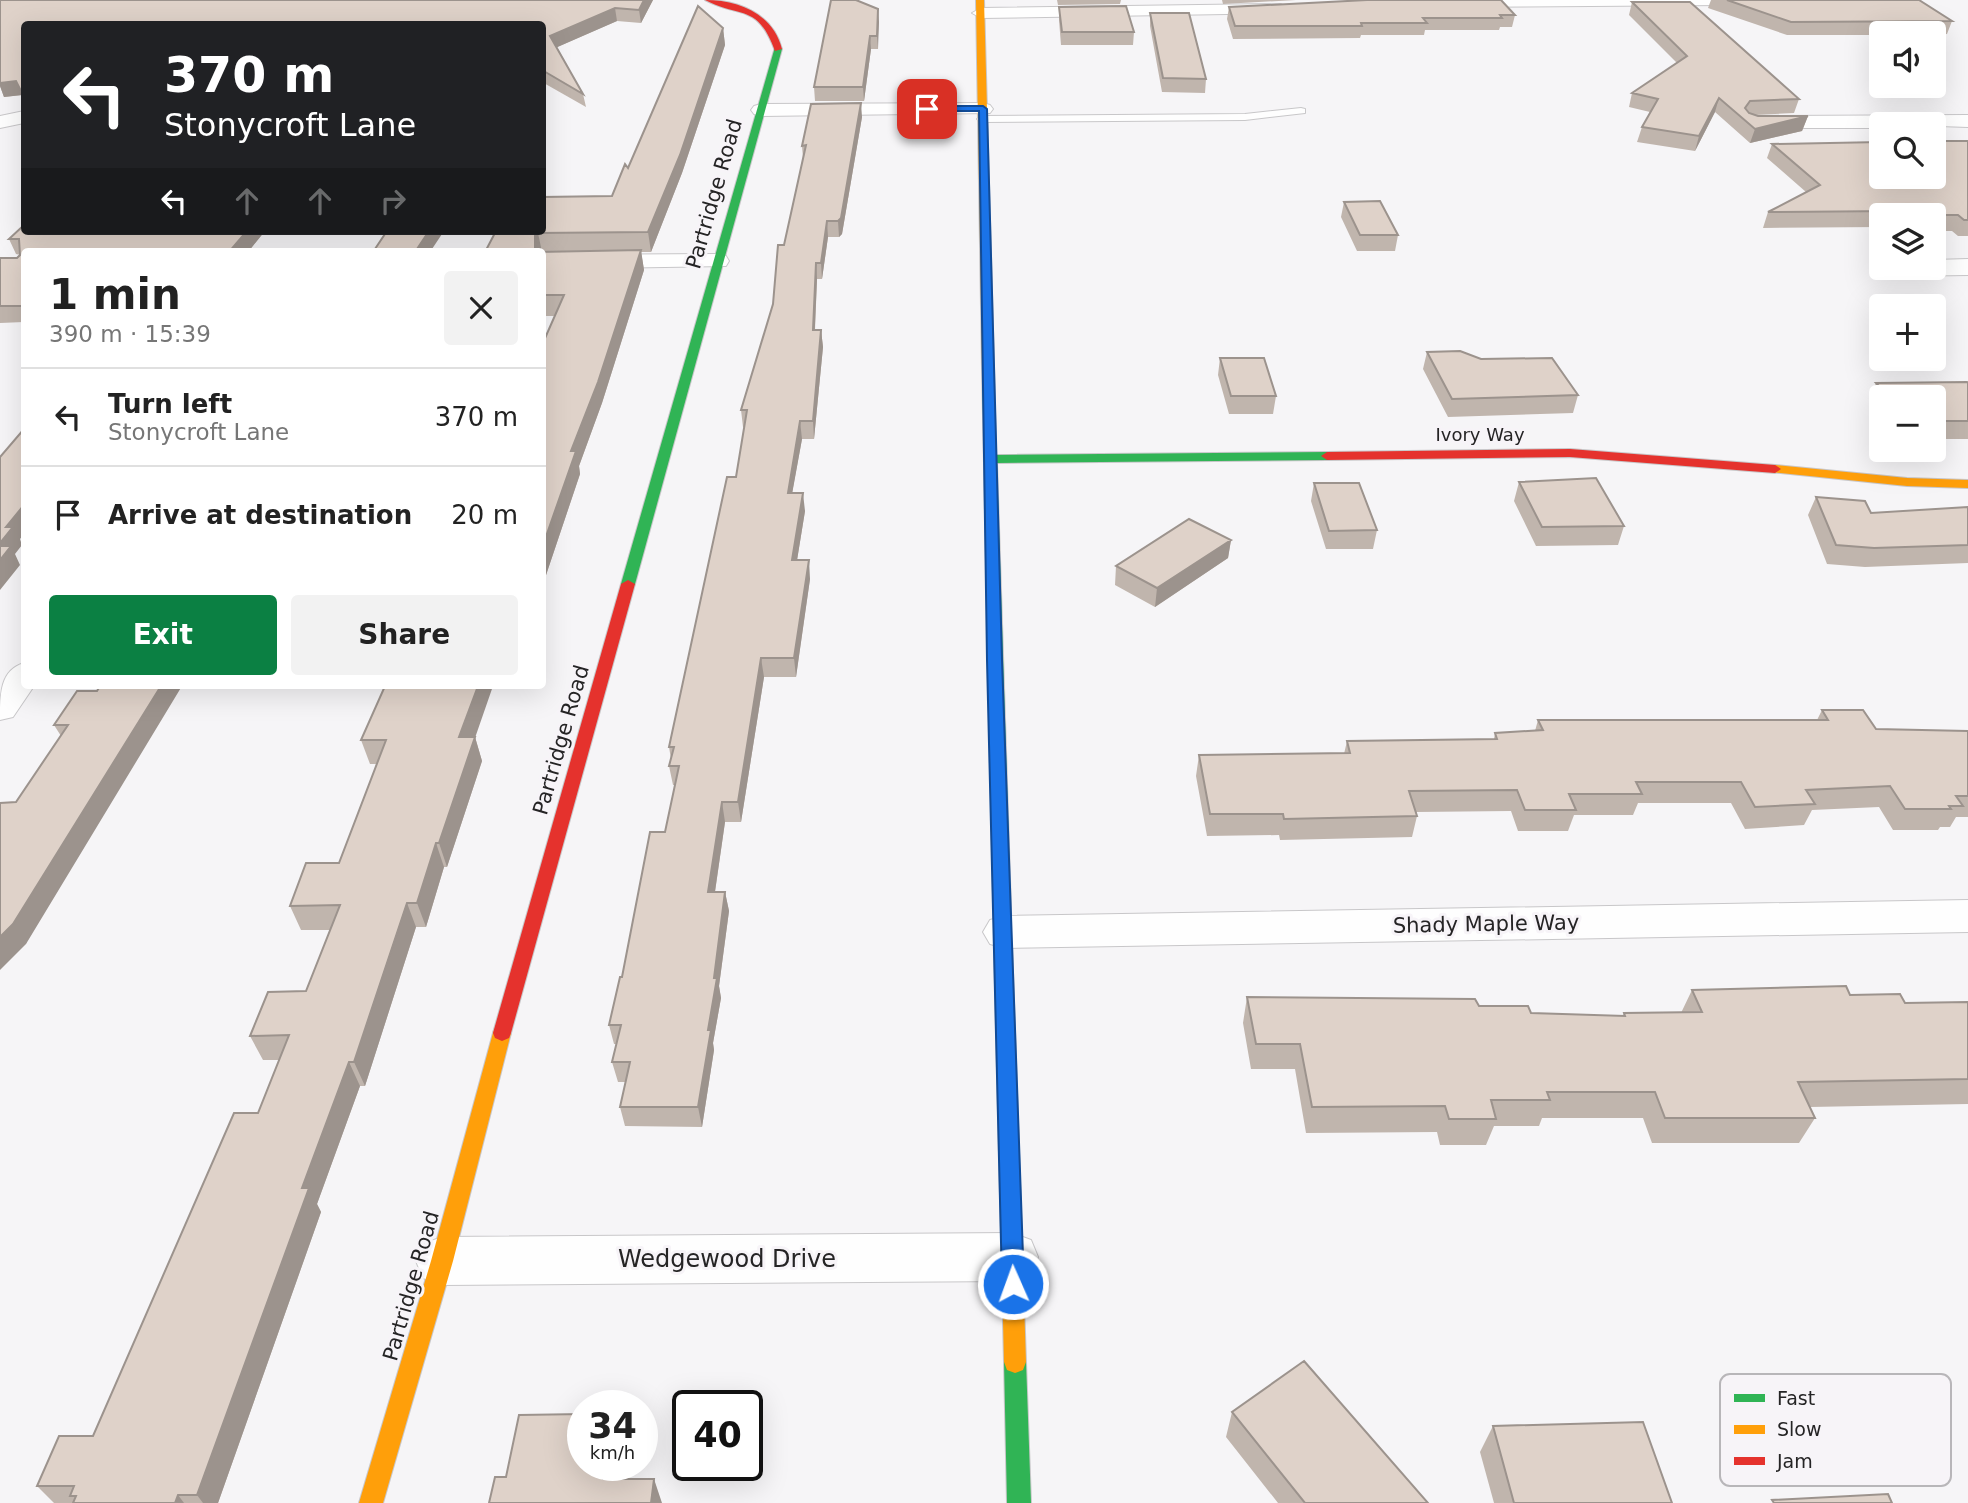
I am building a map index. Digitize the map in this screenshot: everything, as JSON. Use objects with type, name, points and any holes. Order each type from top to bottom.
[{"type":"street","name":"Partridge Road","points":[[371,1503],[442,1261],[517,977],[761,110],[778,39],[762,19],[709,0]]},
{"type":"street","points":[[1434,2],[1724,0]]},
{"type":"street","points":[[1019,1503],[980,6],[1225,11],[1303,8]]},
{"type":"street","points":[[761,110],[983,114]]},
{"type":"street","points":[[0,122],[21,118]]},
{"type":"street","points":[[1754,122],[1968,121]]},
{"type":"street","points":[[546,262],[717,261]]},
{"type":"street","points":[[1946,267],[1968,267]]},
{"type":"street","name":"Ivory Way","points":[[990,458],[1570,453],[1723,464],[1907,482],[1968,484]]},
{"type":"street","points":[[0,708],[21,678]]},
{"type":"street","name":"Shady Maple Way","points":[[1004,932],[1968,916]]},
{"type":"street","name":"Wedgewood Drive","points":[[442,1261],[1012,1257]]},
{"type":"lane","points":[[983,114],[1245,117],[1301,111]]},
{"type":"building","points":[[0,0],[644,0],[639,10],[615,8],[550,36],[583,94],[546,72],[546,21],[21,21],[21,91],[16,81],[0,83]]},
{"type":"building","points":[[831,0],[856,0],[878,9],[877,36],[870,36],[863,87],[814,87]]},
{"type":"building","points":[[1367,0],[1501,0],[1515,15],[1500,15],[1502,18],[1423,18],[1427,23],[1361,23],[1362,26],[1235,26],[1229,7]]},
{"type":"building","points":[[1727,0],[1919,0],[1952,21],[1869,21],[1791,22]]},
{"type":"building","points":[[1632,2],[1690,2],[1799,99],[1750,101],[1745,108],[1749,113],[1758,116],[1808,116],[1755,129],[1719,98],[1699,136],[1642,127],[1658,99],[1632,93],[1687,56]]},
{"type":"building","points":[[698,6],[723,28],[680,155],[648,232],[546,233],[546,197],[612,196],[625,164],[628,168]]},
{"type":"building","points":[[1126,6],[1134,32],[1062,32],[1059,7]]},
{"type":"building","points":[[1150,13],[1189,13],[1206,79],[1163,78]]},
{"type":"building","points":[[861,103],[841,218],[838,221],[827,221],[821,263],[816,263],[813,330],[821,330],[813,421],[800,421],[788,493],[803,493],[792,560],[809,560],[794,658],[761,658],[738,802],[722,802],[708,892],[725,892],[714,978],[717,978],[708,1030],[711,1030],[698,1107],[620,1107],[630,1062],[612,1062],[621,1025],[609,1025],[622,977],[650,832],[665,832],[679,766],[669,766],[674,747],[669,747],[727,477],[736,477],[747,410],[741,410],[773,304],[778,245],[784,245],[806,145],[802,146],[811,104]]},
{"type":"building","points":[[1946,141],[1968,141],[1968,220],[1958,215],[1946,215],[1946,203],[1869,203],[1869,211],[1768,212],[1820,185],[1772,144],[1869,142],[1869,189],[1946,189]]},
{"type":"building","points":[[1380,201],[1398,235],[1360,235],[1344,202]]},
{"type":"building","points":[[21,228],[21,235],[244,235],[232,248],[21,248],[21,306],[0,306],[0,258],[17,258],[20,255],[19,239],[9,239]]},
{"type":"building","points":[[384,235],[426,235],[418,248],[376,248]]},
{"type":"building","points":[[494,235],[535,235],[535,248],[487,248]]},
{"type":"building","points":[[641,250],[598,382],[571,451],[576,451],[546,537],[546,336],[564,295],[546,295],[546,252]]},
{"type":"building","points":[[1460,351],[1481,359],[1552,358],[1578,395],[1452,399],[1427,352]]},
{"type":"building","points":[[1220,358],[1264,358],[1276,396],[1231,396]]},
{"type":"building","points":[[1967,382],[1968,421],[1946,421],[1946,385],[1876,383]]},
{"type":"building","points":[[21,432],[21,509],[6,527],[13,527],[0,543],[0,457]]},
{"type":"building","points":[[1596,478],[1624,526],[1542,527],[1519,482]]},
{"type":"building","points":[[1314,483],[1359,483],[1377,530],[1329,531]]},
{"type":"building","points":[[1816,497],[1865,501],[1871,513],[1968,507],[1968,545],[1874,548],[1836,545]]},
{"type":"building","points":[[1189,519],[1231,540],[1157,588],[1116,566]]},
{"type":"building","points":[[0,546],[11,546],[0,560]]},
{"type":"building","points":[[159,689],[13,924],[0,937],[0,803],[16,802],[68,725],[54,725],[77,691]]},
{"type":"building","points":[[384,689],[477,689],[459,737],[475,737],[439,843],[436,843],[417,903],[407,903],[354,1062],[349,1062],[302,1188],[309,1188],[197,1495],[178,1495],[175,1503],[73,1503],[76,1496],[70,1496],[74,1486],[37,1486],[59,1436],[93,1436],[234,1113],[258,1113],[289,1035],[250,1036],[268,992],[306,991],[340,905],[290,906],[306,863],[339,863],[386,740],[361,740]]},
{"type":"building","points":[[1822,710],[1863,710],[1876,729],[1968,731],[1968,796],[1956,796],[1963,806],[1949,806],[1951,809],[1905,809],[1890,786],[1806,790],[1815,804],[1755,807],[1741,782],[1636,782],[1642,794],[1569,794],[1576,810],[1525,810],[1517,790],[1409,791],[1417,816],[1284,819],[1283,814],[1210,814],[1199,755],[1350,753],[1347,741],[1497,739],[1495,733],[1543,730],[1538,720],[1828,720]]},
{"type":"building","points":[[1846,986],[1850,995],[1900,994],[1905,1003],[1968,1002],[1968,1079],[1798,1082],[1815,1118],[1665,1118],[1655,1092],[1547,1092],[1550,1100],[1491,1100],[1496,1119],[1449,1119],[1445,1106],[1312,1107],[1300,1044],[1256,1044],[1247,997],[1475,999],[1479,1006],[1528,1006],[1531,1013],[1625,1016],[1624,1013],[1702,1012],[1692,990]]},
{"type":"building","points":[[1304,1361],[1428,1503],[1305,1503],[1232,1412]]},
{"type":"building","points":[[567,1414],[567,1481],[654,1481],[651,1503],[489,1503],[495,1477],[506,1477],[519,1415]]},
{"type":"building","points":[[1643,1422],[1672,1503],[1514,1503],[1493,1426]]},
{"type":"building","points":[[1888,1494],[1892,1503],[1774,1503],[1772,1500]]},
{"type":"traffic: fast","points":[[628,584],[778,49]]},
{"type":"traffic: fast","points":[[988,368],[1003,943]]},
{"type":"traffic: fast","points":[[990,459],[1327,456]]},
{"type":"traffic: fast","points":[[1015,1362],[1019,1503]]},
{"type":"traffic: slow","points":[[980,0],[988,368]]},
{"type":"traffic: slow","points":[[1775,469],[1907,482],[1968,484]]},
{"type":"traffic: slow","points":[[1003,943],[1015,1362]]},
{"type":"traffic: slow","points":[[371,1503],[442,1261],[502,1033]]},
{"type":"traffic: jam","points":[[709,0],[743,9],[762,20],[775,37],[778,49]]},
{"type":"traffic: jam","points":[[1327,456],[1570,453],[1775,469]]},
{"type":"traffic: jam","points":[[502,1033],[628,584]]},
{"type":"route","points":[[927,109],[983,109],[1013,1284]]}]
